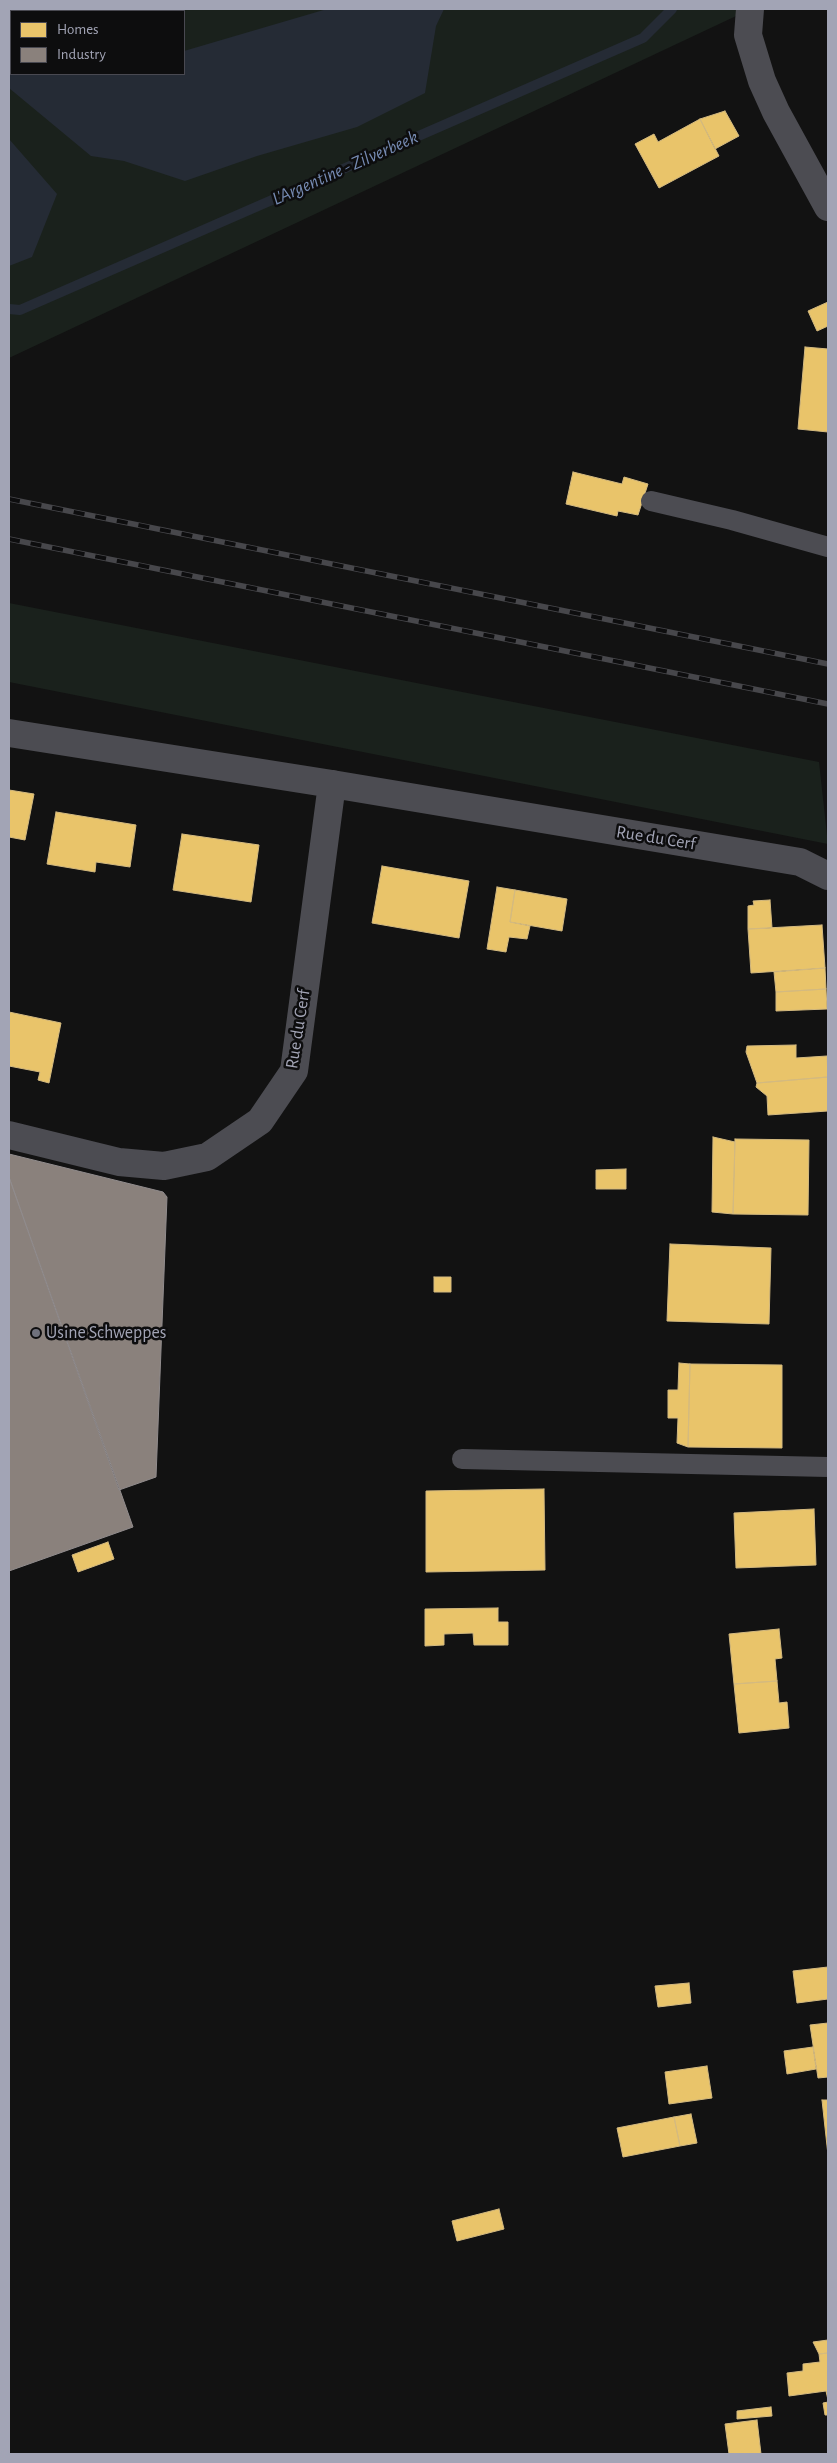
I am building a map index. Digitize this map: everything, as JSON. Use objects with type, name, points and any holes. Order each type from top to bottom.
[{"type":"street","points":[[750,9],[748,35],[762,81],[776,112],[828,207]]},
{"type":"street","name":"Rue du Cerf","points":[[9,733],[332,784],[800,862],[828,876]]},
{"type":"street","name":"Rue du Cerf","points":[[9,1135],[120,1162],[164,1166],[207,1157],[260,1121],[294,1071],[332,784]]},
{"type":"lane","points":[[651,501],[732,520],[828,547]]},
{"type":"lane","points":[[462,1459],[828,1467]]},
{"type":"shaded area","points":[[9,9],[751,9],[9,358]]},
{"type":"shaded area","points":[[9,9],[90,10],[10,10],[10,75],[185,75],[185,51],[327,9],[444,9],[436,26],[425,93],[357,127],[257,156],[185,181],[124,161],[91,156],[9,88]]},
{"type":"shaded area","points":[[9,139],[57,194],[32,257],[9,266]]},
{"type":"shaded area","points":[[9,603],[819,762],[828,844],[9,682]]},
{"type":"building: Homes","points":[[725,111],[739,136],[715,149],[700,119]]},
{"type":"building: Homes","points":[[700,119],[719,156],[659,188],[635,144],[654,134],[658,142]]},
{"type":"building: Homes","points":[[828,302],[828,326],[817,331],[808,311]]},
{"type":"building: Homes","points":[[805,347],[828,349],[828,432],[798,429]]},
{"type":"building: Homes","points":[[573,472],[622,484],[624,477],[648,484],[638,515],[618,511],[617,516],[566,504]]},
{"type":"building: Homes","points":[[9,790],[34,794],[25,840],[9,837]]},
{"type":"building: Homes","points":[[56,812],[136,825],[130,867],[96,862],[95,872],[47,864]]},
{"type":"building: Homes","points":[[182,834],[259,845],[251,902],[173,890]]},
{"type":"building: Homes","points":[[382,866],[469,881],[459,938],[372,923]]},
{"type":"building: Homes","points":[[497,887],[515,890],[510,922],[530,926],[527,939],[509,937],[506,952],[487,949]]},
{"type":"building: Homes","points":[[515,890],[567,899],[562,931],[510,922]]},
{"type":"building: Homes","points":[[770,900],[772,928],[748,929],[748,906],[754,905],[753,901]]},
{"type":"building: Homes","points":[[822,925],[825,968],[751,973],[748,929]]},
{"type":"building: Homes","points":[[825,968],[826,989],[776,992],[774,972]]},
{"type":"building: Homes","points":[[826,989],[827,1009],[776,1011],[776,992]]},
{"type":"building: Homes","points":[[9,1012],[61,1023],[49,1083],[38,1080],[40,1072],[9,1066]]},
{"type":"building: Homes","points":[[796,1045],[796,1058],[827,1056],[828,1077],[757,1083],[746,1052],[747,1046]]},
{"type":"building: Homes","points":[[828,1077],[828,1111],[768,1115],[767,1096],[756,1087],[757,1083]]},
{"type":"building: Homes","points":[[713,1137],[735,1142],[733,1214],[712,1212]]},
{"type":"building: Homes","points":[[735,1139],[809,1140],[808,1215],[733,1214]]},
{"type":"building: Homes","points":[[626,1169],[626,1189],[596,1189],[596,1170]]},
{"type":"building: Homes","points":[[670,1244],[771,1248],[769,1324],[667,1321]]},
{"type":"building: Homes","points":[[434,1277],[451,1277],[451,1292],[434,1292]]},
{"type":"building: Homes","points":[[679,1363],[690,1364],[688,1447],[677,1443],[678,1418],[668,1418],[668,1390],[678,1390]]},
{"type":"building: Homes","points":[[690,1364],[782,1365],[782,1448],[688,1447]]},
{"type":"building: Homes","points":[[544,1489],[545,1570],[426,1572],[426,1491]]},
{"type":"building: Homes","points":[[814,1509],[816,1565],[736,1568],[734,1513]]},
{"type":"building: Homes","points":[[108,1542],[114,1559],[78,1572],[72,1555]]},
{"type":"building: Homes","points":[[498,1608],[498,1622],[508,1622],[508,1645],[474,1645],[473,1633],[444,1634],[444,1645],[425,1646],[425,1609]]},
{"type":"building: Homes","points":[[779,1629],[782,1658],[775,1659],[777,1681],[734,1684],[729,1634]]},
{"type":"building: Homes","points":[[777,1681],[779,1703],[787,1702],[789,1728],[739,1733],[734,1684]]},
{"type":"building: Homes","points":[[828,1967],[828,1999],[797,2003],[793,1971]]},
{"type":"building: Homes","points":[[689,1983],[691,2003],[658,2007],[655,1986]]},
{"type":"building: Homes","points":[[828,2023],[828,2077],[818,2078],[810,2025]]},
{"type":"building: Homes","points":[[813,2047],[816,2069],[787,2074],[784,2051]]},
{"type":"building: Homes","points":[[707,2066],[712,2098],[669,2104],[665,2072]]},
{"type":"building: Homes","points":[[822,2100],[828,2100],[828,2155]]},
{"type":"building: Homes","points":[[691,2114],[697,2143],[680,2146],[674,2117]]},
{"type":"building: Homes","points":[[674,2117],[680,2146],[623,2157],[617,2128]]},
{"type":"building: Homes","points":[[499,2209],[504,2229],[457,2241],[452,2221]]},
{"type":"building: Homes","points":[[828,2340],[828,2353],[819,2354],[813,2342]]},
{"type":"building: Homes","points":[[828,2353],[828,2400],[826,2391],[789,2396],[787,2373],[803,2371],[803,2364],[820,2362],[819,2354]]},
{"type":"building: Homes","points":[[828,2402],[828,2415],[825,2415],[823,2403]]},
{"type":"building: Homes","points":[[771,2407],[772,2416],[737,2419],[737,2411]]},
{"type":"building: Homes","points":[[757,2420],[761,2454],[729,2454],[725,2424]]},
{"type":"building: Industry","points":[[9,1154],[163,1192],[167,1197],[156,1477],[119,1490],[9,1177]]},
{"type":"building: Industry","name":"Usine Schweppes","points":[[9,1177],[133,1527],[9,1571]]},
{"type":"waterway","name":"L'Argentine - Zilverbeek","points":[[9,309],[20,310],[643,38],[672,9]]},
{"type":"railway","points":[[9,499],[828,664]]},
{"type":"railway","points":[[9,539],[828,704]]},
{"type":"place","name":"Usine Schweppes","points":[[36,1333]]}]
